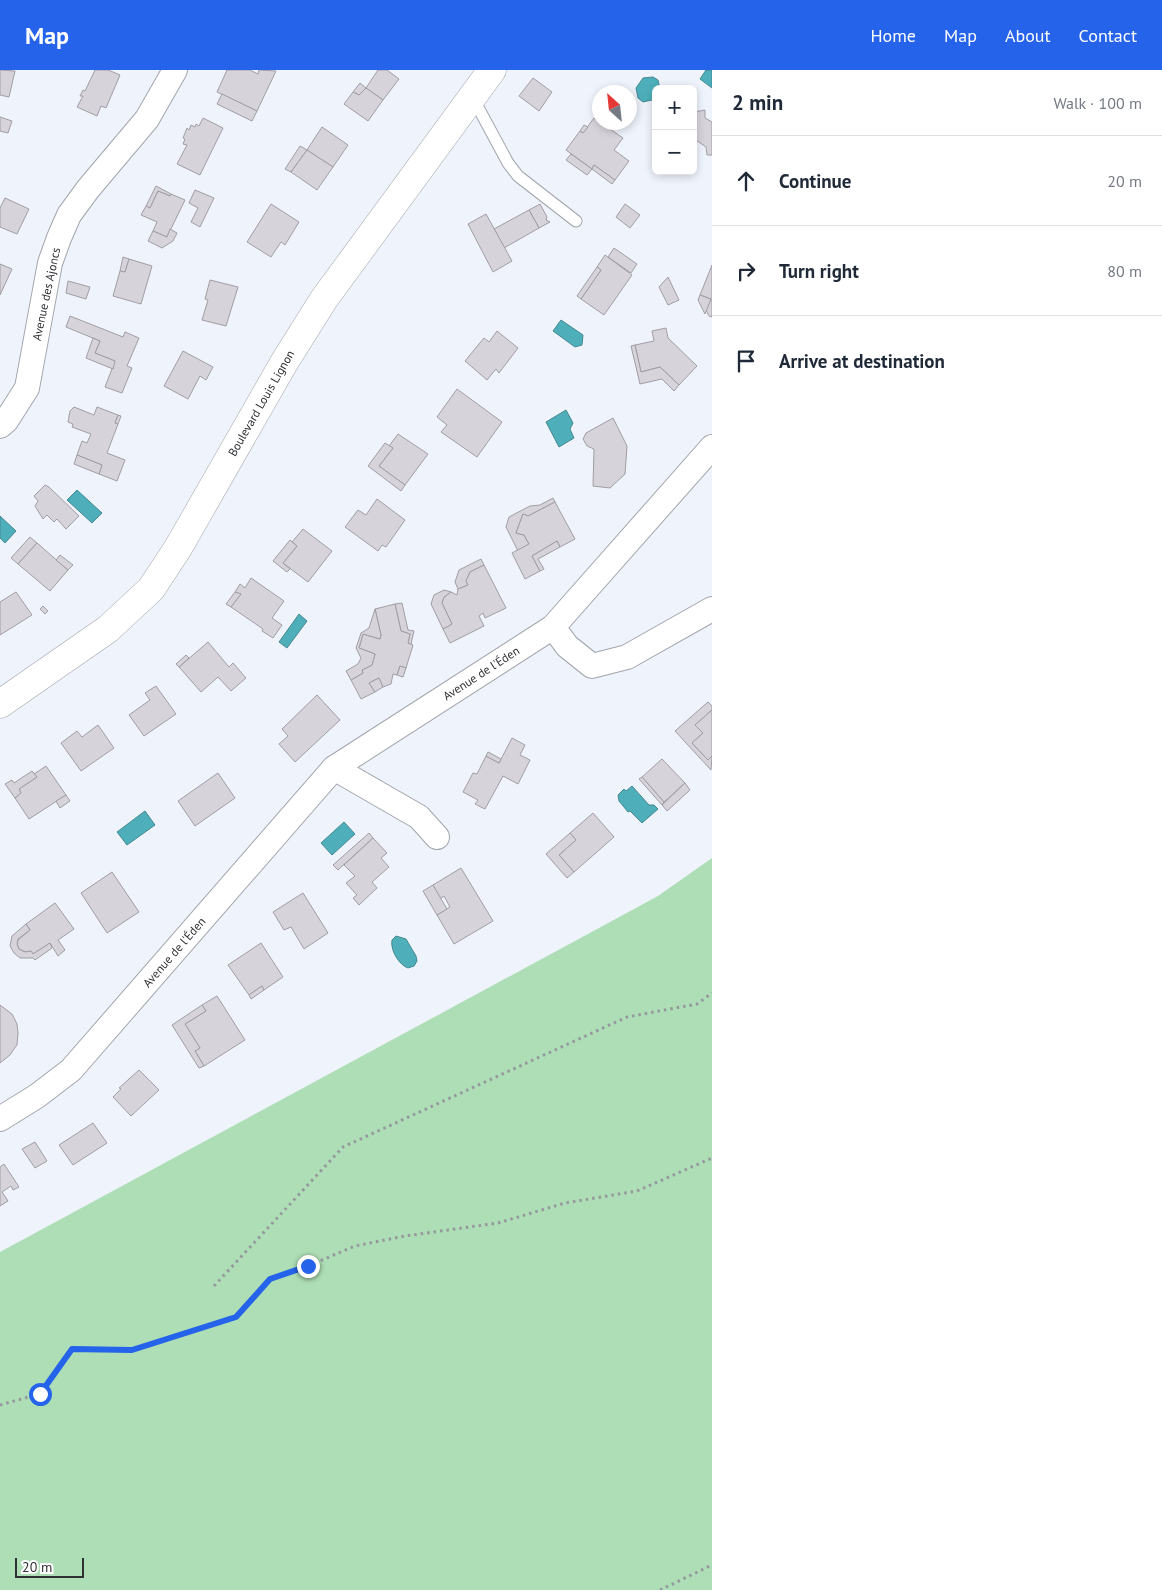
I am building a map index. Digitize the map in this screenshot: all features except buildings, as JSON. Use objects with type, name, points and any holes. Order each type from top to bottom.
[{"type":"main road","name":"Boulevard Louis Lignon","points":[[0,704],[108,629],[151,589],[178,548],[285,361],[324,299],[492,70]]},
{"type":"street","name":"Avenue des Ajoncs","points":[[0,426],[6,421],[27,388],[50,263],[58,238],[69,215],[147,119],[175,70]]},
{"type":"street","name":"Avenue de l'Éden","points":[[0,1119],[37,1096],[71,1070],[334,768],[553,627],[712,447]]},
{"type":"street","points":[[553,627],[567,646],[592,666],[628,658],[712,609]]},
{"type":"street","points":[[334,768],[419,817],[437,837]]},
{"type":"lane","points":[[472,97],[508,163],[518,176],[576,221]]},
{"type":"path","points":[[214,1286],[343,1147],[627,1017],[697,1004],[712,993]]},
{"type":"path","points":[[0,1405],[40,1394],[72,1349],[132,1350],[236,1317],[270,1279],[308,1266],[355,1246],[405,1236],[498,1223],[565,1203],[637,1191],[712,1158]]},
{"type":"path","points":[[660,1590],[712,1565]]},
{"type":"green space","points":[[712,858],[712,1590],[0,1590],[0,1252],[658,896]]},
{"type":"water","points":[[706,70],[712,70],[712,88],[700,79]]},
{"type":"water","points":[[653,77],[658,80],[659,85],[652,85],[652,100],[643,102],[638,98],[637,87],[643,78]]},
{"type":"water","points":[[561,320],[583,335],[582,345],[575,347],[553,331]]},
{"type":"water","points":[[566,410],[573,423],[570,429],[574,438],[559,447],[546,422]]},
{"type":"water","points":[[77,490],[102,513],[92,523],[67,500]]},
{"type":"water","points":[[0,516],[16,531],[5,543],[0,538]]},
{"type":"water","points":[[299,614],[307,621],[287,648],[279,642]]},
{"type":"water","points":[[632,786],[649,805],[654,805],[658,809],[642,823],[630,811],[628,812],[619,801],[618,795],[624,789],[626,791]]},
{"type":"water","points":[[145,811],[155,825],[127,845],[117,832]]},
{"type":"water","points":[[344,822],[355,834],[332,855],[321,843]]},
{"type":"water","points":[[396,936],[406,939],[416,956],[417,961],[414,966],[408,968],[401,964],[396,957],[392,948],[392,940]]},
{"type":"route","points":[[40,1394],[72,1349],[132,1350],[236,1317],[270,1279],[308,1266]]}]
